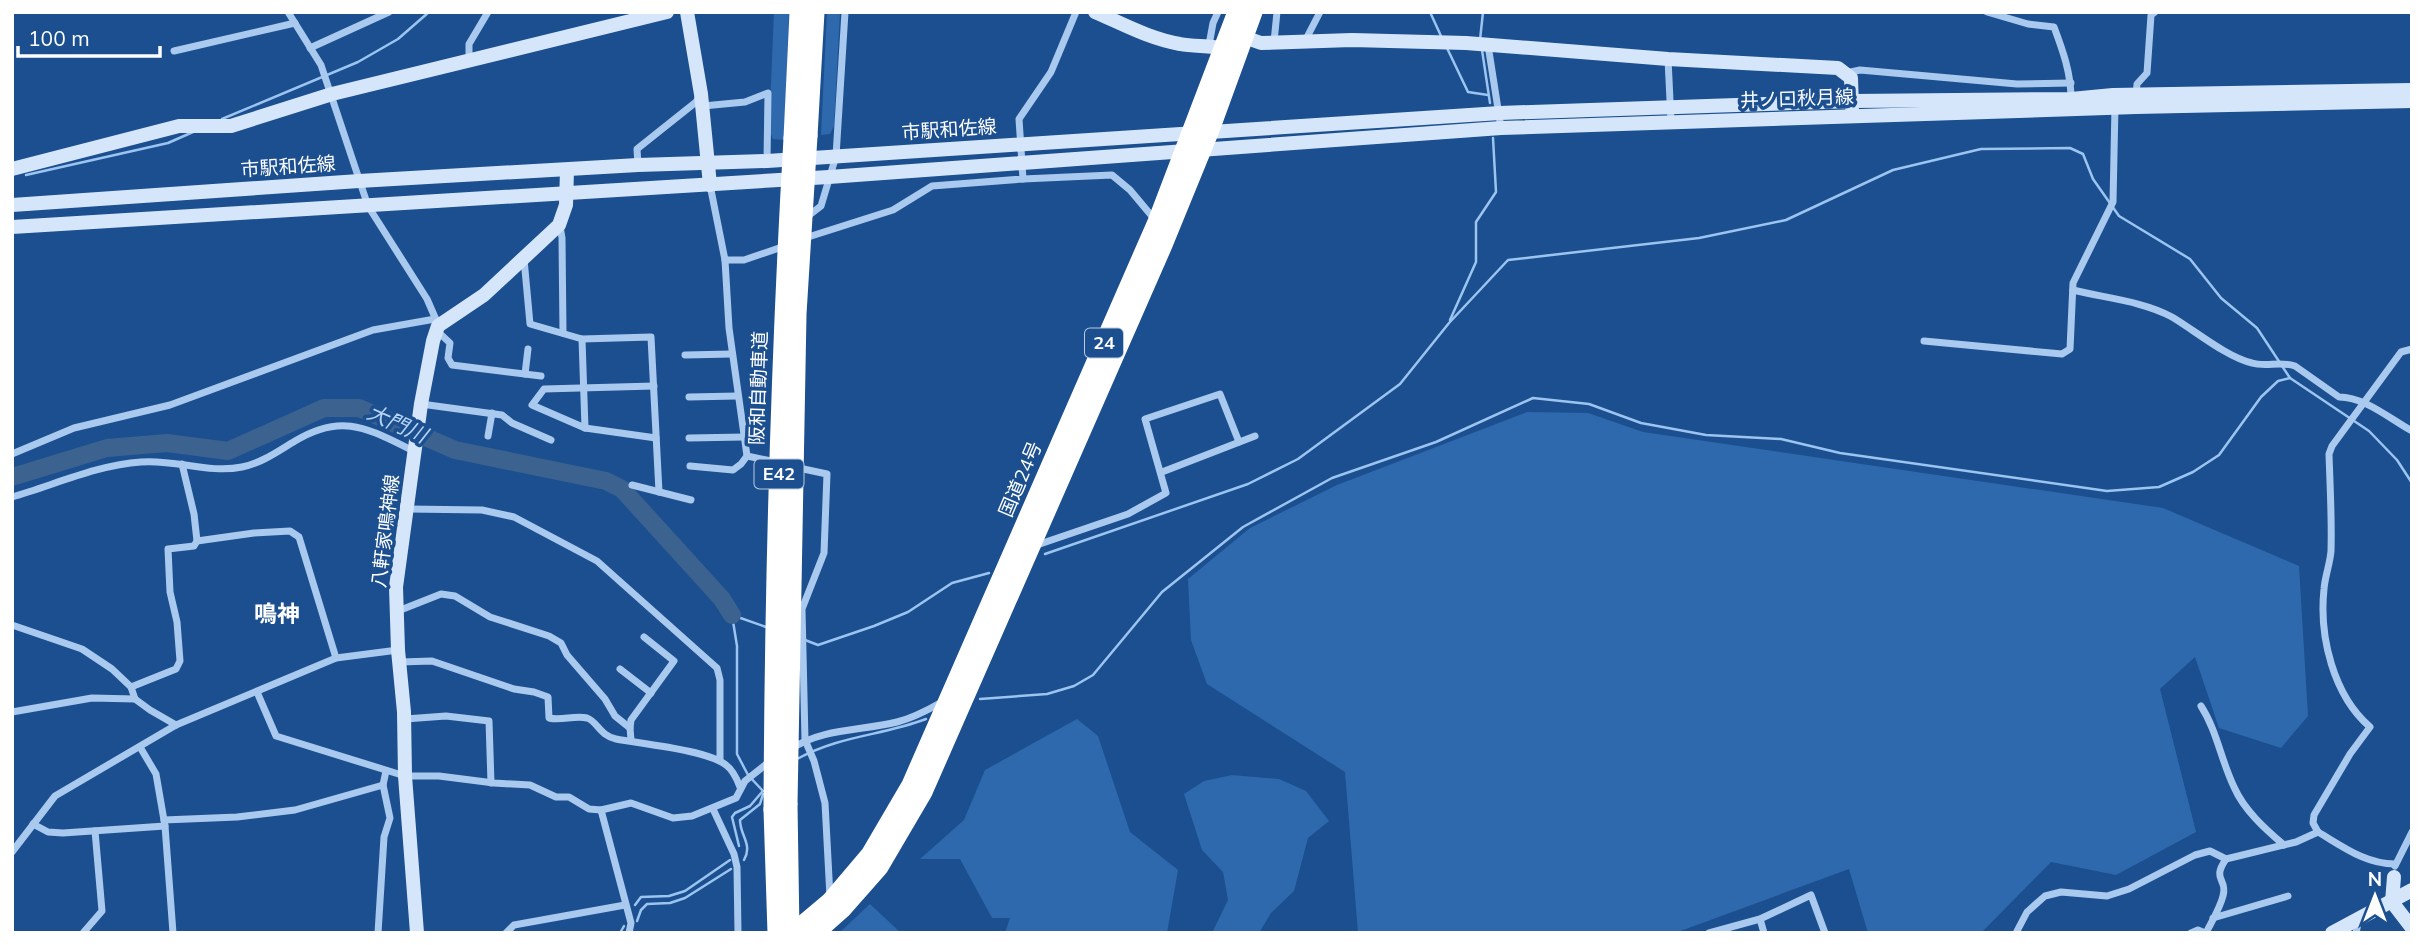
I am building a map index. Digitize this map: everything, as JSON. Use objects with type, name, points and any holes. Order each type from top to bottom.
[{"type":"highway","name":"阪和自動車道","points":[[800,12],[801,137]]},
{"type":"highway","name":"阪和自動車道","points":[[785,929],[774,663],[782,359],[801,137],[815,12]]},
{"type":"highway","name":"国道24号","points":[[1201,131],[1217,47],[1237,12]]},
{"type":"highway","name":"国道24号","points":[[815,933],[870,855],[911,785],[1163,245],[1193,151],[1253,12]]},
{"type":"highway","name":"国道24号","points":[[785,929],[836,905],[879,867],[923,792],[969,691],[1022,550],[1157,222],[1193,151]]},
{"type":"street","points":[[288,12],[321,65],[368,206],[427,299],[437,325],[450,343],[448,358],[452,365],[541,376]]},
{"type":"street","points":[[310,48],[389,12]]},
{"type":"street","points":[[470,61],[469,44],[488,12]]},
{"type":"street","points":[[12,169],[179,127],[231,125],[332,94],[667,12]]},
{"type":"street","points":[[687,12],[702,100],[710,185],[725,260],[732,354],[747,456],[733,470],[690,466]]},
{"type":"street","points":[[807,237],[808,215],[821,206],[836,156],[845,12]]},
{"type":"street","points":[[1023,179],[1019,119],[1051,72],[1076,12]]},
{"type":"street","points":[[1095,12],[1148,35],[1181,44],[1217,47],[1213,23],[1218,12]]},
{"type":"street","points":[[1274,42],[1277,12]]},
{"type":"street","points":[[1305,41],[1320,12]]},
{"type":"street","points":[[1987,12],[2028,24],[2054,27],[2066,61],[2071,99]]},
{"type":"street","points":[[2136,102],[2137,84],[2147,73],[2151,15],[2155,12]]},
{"type":"street","points":[[174,51],[295,23]]},
{"type":"street","points":[[1244,37],[1261,43],[1352,40],[1488,45],[1668,59],[1838,68],[1851,78],[1852,108]]},
{"type":"street","points":[[1488,45],[1500,120]]},
{"type":"street","points":[[1668,59],[1671,114]]},
{"type":"street","points":[[1846,73],[1860,70],[2017,84],[2071,83]]},
{"type":"street","name":"井ノ口秋月線","points":[[2136,102],[2412,90]]},
{"type":"street","points":[[638,165],[637,149],[696,102],[745,102],[768,93],[767,161]]},
{"type":"street","name":"井ノ口秋月線","points":[[1201,131],[2071,99],[2114,102]]},
{"type":"street","name":"井ノ口秋月線","points":[[1852,108],[2114,102],[2412,101]]},
{"type":"street","points":[[1924,341],[2062,354],[2070,349],[2073,283],[2113,202],[2114,102]]},
{"type":"street","name":"井ノ口秋月線","points":[[1193,151],[1500,120]]},
{"type":"street","name":"市駅和佐線","points":[[708,162],[767,161],[1201,131]]},
{"type":"street","name":"市駅和佐線","points":[[710,185],[1193,151]]},
{"type":"street","points":[[12,454],[74,428],[127,417],[192,397],[373,330],[437,325],[484,295],[559,225],[566,205],[567,170],[708,162]]},
{"type":"street","name":"市駅和佐線","points":[[12,205],[359,181],[567,170]]},
{"type":"street","points":[[725,260],[737,261],[754,257],[893,210],[932,186],[1112,175],[1130,190],[1157,222]]},
{"type":"street","points":[[12,227],[710,185]]},
{"type":"street","points":[[559,225],[562,238],[564,333]]},
{"type":"street","points":[[524,258],[530,324],[582,339],[652,337],[659,492]]},
{"type":"street","points":[[2073,290],[2146,305],[2250,363],[2288,364],[2339,397],[2363,402],[2412,431]]},
{"type":"street","name":"八軒家鳴神線","points":[[417,933],[404,776],[404,719],[396,587],[420,407],[437,325]]},
{"type":"street","points":[[582,339],[585,428]]},
{"type":"street","points":[[525,374],[528,349]]},
{"type":"street","points":[[2396,866],[2365,859],[2318,832],[2313,822],[2314,815],[2350,754],[2370,727],[2356,715],[2343,691],[2334,670],[2323,625],[2324,588],[2330,553],[2329,454],[2363,402],[2401,352],[2412,349]]},
{"type":"street","points":[[685,355],[732,354]]},
{"type":"street","points":[[654,386],[544,388],[532,405],[585,428],[656,438]]},
{"type":"street","points":[[1022,550],[1128,514],[1164,495],[1167,491],[1145,419],[1220,394],[1239,442]]},
{"type":"street","points":[[689,397],[737,396]]},
{"type":"street","points":[[420,407],[502,415],[512,423],[551,440]]},
{"type":"street","points":[[488,436],[492,413]]},
{"type":"street","points":[[12,496],[94,470],[140,461],[218,469],[243,467],[270,457],[319,428],[334,425],[363,427],[414,449]]},
{"type":"street","points":[[1162,471],[1255,436]]},
{"type":"street","points":[[689,438],[744,437]]},
{"type":"street","points":[[747,456],[827,474],[824,553],[802,609],[806,742],[825,803],[836,905]]},
{"type":"street","points":[[131,687],[176,669],[180,661],[177,622],[170,593],[168,548],[194,546],[197,541],[194,514],[182,464]]},
{"type":"street","points":[[632,485],[691,500]]},
{"type":"street","points":[[408,509],[482,510],[505,514],[597,561],[717,668],[720,680],[720,761]]},
{"type":"street","points":[[197,541],[290,531],[299,537],[336,658]]},
{"type":"street","points":[[397,611],[441,594],[456,596],[490,617],[549,636],[561,643],[567,655],[605,699],[615,716],[630,729]]},
{"type":"street","points":[[12,625],[82,649],[112,669],[131,687],[135,699]]},
{"type":"street","points":[[631,740],[631,720],[674,661],[644,637]]},
{"type":"street","points":[[12,852],[55,796],[176,725],[336,658],[399,656],[432,662],[514,689],[534,692],[548,697],[549,718],[586,718],[594,722],[599,732],[614,739],[687,751],[720,761],[743,784]]},
{"type":"street","points":[[620,669],[651,693]]},
{"type":"street","points":[[257,692],[276,736],[386,771],[404,776],[439,776],[530,785],[556,797],[569,797],[589,809],[601,810],[631,803],[673,817],[692,816],[736,798],[743,784],[758,769],[827,733],[898,722],[969,691]]},
{"type":"street","points":[[12,712],[92,698],[135,699],[176,725]]},
{"type":"street","points":[[2201,706],[2211,721],[2234,789],[2259,823],[2284,845]]},
{"type":"street","points":[[404,719],[446,716],[489,721],[491,783]]},
{"type":"street","points":[[140,747],[156,774],[164,823],[173,933]]},
{"type":"street","points":[[378,933],[384,837],[390,818],[383,785],[386,771]]},
{"type":"street","points":[[33,824],[48,832],[95,831],[237,817],[295,810],[383,785]]},
{"type":"street","points":[[713,809],[734,854],[737,867],[738,933]]},
{"type":"street","points":[[601,810],[631,923],[629,933]]},
{"type":"street","points":[[83,933],[102,911],[95,831]]},
{"type":"street","points":[[2016,933],[2026,912],[2045,896],[2061,892],[2107,896],[2129,890],[2195,855],[2210,852],[2226,859],[2296,842],[2318,832]]},
{"type":"street","points":[[2412,832],[2396,866],[2392,902],[2412,928]]},
{"type":"street","points":[[2396,866],[2412,847]]},
{"type":"street","points":[[2191,933],[2198,930],[2205,933],[2213,918],[2223,896],[2224,889],[2218,875],[2226,859]]},
{"type":"street","points":[[2332,933],[2358,925],[2412,890]]},
{"type":"street","points":[[1709,933],[1760,919],[1811,895],[1825,933]]},
{"type":"street","points":[[2213,918],[2288,896]]},
{"type":"street","points":[[506,933],[514,925],[625,905]]},
{"type":"street","points":[[1760,919],[1764,933]]},
{"type":"shaded area","points":[[774,12],[789,12],[784,140],[773,139],[769,130]]},
{"type":"shaded area","points":[[827,12],[840,12],[834,126],[830,134],[821,135]]},
{"type":"shaded area","points":[[1527,412],[1588,413],[1643,432],[2163,508],[2299,566],[2308,716],[2281,748],[2219,728],[2195,657],[2160,689],[2196,832],[2116,875],[2051,862],[1981,933],[1868,933],[1849,869],[1675,933],[1358,933],[1345,772],[1207,684],[1191,640],[1188,579],[1250,528],[1337,485]]},
{"type":"shaded area","points":[[1077,719],[1098,736],[1130,832],[1178,870],[1167,933],[1005,933],[1010,918],[992,918],[960,859],[920,859],[964,820],[985,770]]},
{"type":"shaded area","points":[[1232,775],[1279,779],[1306,791],[1329,821],[1308,838],[1294,891],[1271,913],[1259,933],[1212,933],[1228,900],[1223,872],[1202,850],[1184,794],[1204,781]]},
{"type":"shaded area","points":[[870,904],[901,933],[839,933]]},
{"type":"waterway","points":[[222,119],[358,62],[398,39],[429,12]]},
{"type":"waterway","points":[[1430,12],[1441,36]]},
{"type":"waterway","points":[[1480,40],[1483,12]]},
{"type":"waterway","points":[[1447,48],[1468,92],[1488,95]]},
{"type":"waterway","points":[[1482,50],[1490,103]]},
{"type":"waterway","points":[[26,175],[168,143],[193,132]]},
{"type":"waterway","points":[[1450,320],[1476,262],[1476,222],[1496,192],[1493,138]]},
{"type":"waterway","points":[[1045,554],[1248,484],[1298,459],[1400,384],[1449,323],[1508,260],[1699,238],[1786,220],[1893,170],[1981,149],[2070,148],[2083,154],[2093,179],[2119,216],[2190,259],[2221,298],[2257,328],[2290,378],[2369,431],[2397,460],[2412,483]]},
{"type":"waterway","points":[[980,699],[1047,694],[1074,686],[1093,675],[1162,592],[1243,527],[1332,478],[1436,442],[1533,398],[1589,404],[1641,423],[1706,435],[1781,439],[1840,453],[2107,491],[2159,487],[2193,472],[2219,455],[2261,397],[2278,381],[2290,378]]},
{"type":"waterway","name":"大門川","points":[[12,477],[107,448],[167,443],[228,451],[324,408],[359,408],[455,450],[606,481],[622,489],[722,599],[732,615]]},
{"type":"waterway","points":[[805,640],[818,645],[874,626],[908,612],[952,583],[989,573]]},
{"type":"waterway","points":[[763,791],[748,775],[737,754],[737,646],[732,615],[766,627]]},
{"type":"waterway","points":[[797,759],[845,740],[926,719]]},
{"type":"waterway","points":[[739,846],[732,817],[750,806],[762,792]]},
{"type":"waterway","points":[[744,860],[747,845],[740,820],[760,804],[763,794]]},
{"type":"waterway","points":[[635,905],[641,897],[669,896],[685,891],[730,860]]},
{"type":"waterway","points":[[637,921],[641,910],[647,904],[670,903],[685,898],[731,869]]},
{"type":"waterway","points":[[620,933],[624,926]]},
{"type":"district","name":"鳴神","points":[[277,614]]}]
